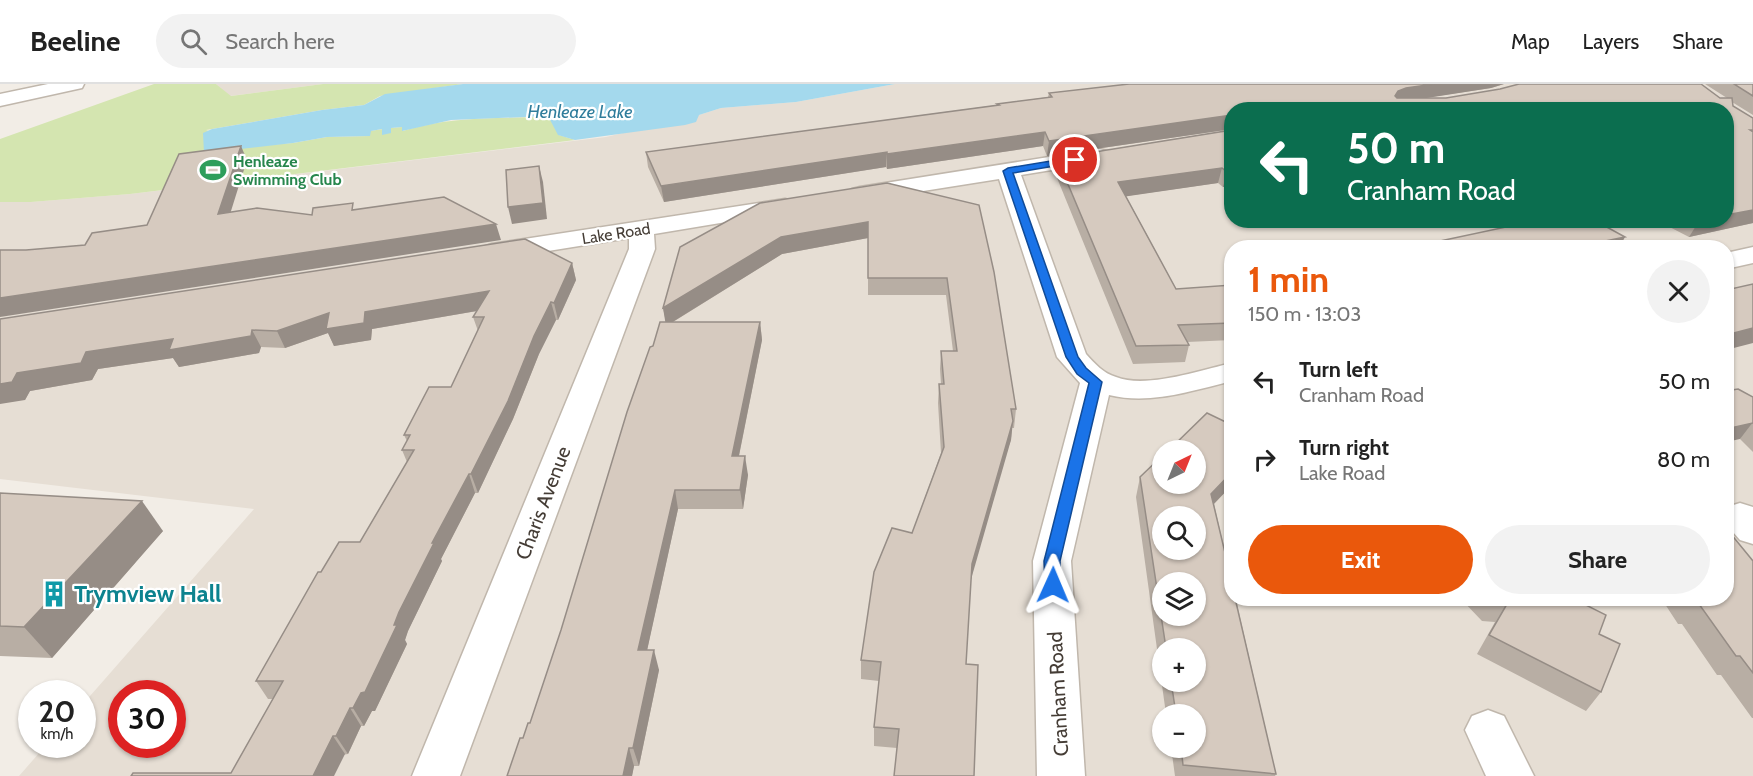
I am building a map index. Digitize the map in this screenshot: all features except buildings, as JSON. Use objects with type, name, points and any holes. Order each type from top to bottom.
[{"type":"street","points":[[0,100],[75,84]]},
{"type":"street","points":[[842,197],[1125,152]]},
{"type":"street","points":[[1008,171],[1072,357],[1081,371],[1096,382],[1138,391],[1224,374]]},
{"type":"street","name":"Lake Road","points":[[465,256],[807,202]]},
{"type":"street","name":"Charis Avenue","points":[[436,776],[642,249],[641,229]]},
{"type":"street","points":[[1734,259],[1753,255]]},
{"type":"street","name":"Cranham Road","points":[[1062,776],[1052,561],[1096,382]]},
{"type":"street","points":[[1488,730],[1510,776]]},
{"type":"shaded area","points":[[216,84],[323,84],[230,96]]},
{"type":"shaded area","points":[[895,84],[1753,84],[1753,776],[19,776],[35,758],[96,758],[96,689],[254,509],[0,479],[0,202],[31,202],[130,194],[606,137],[721,108],[796,102]]},
{"type":"green space","points":[[154,84],[216,84],[231,96],[323,84],[463,84],[380,96],[364,105],[206,130],[255,146],[327,137],[370,136],[370,131],[383,129],[382,134],[391,128],[402,127],[403,131],[458,120],[549,116],[559,135],[575,140],[130,194],[31,202],[0,202],[0,139]]},
{"type":"water","name":"Henleaze Lake","points":[[463,84],[895,84],[796,102],[721,108],[699,115],[696,122],[685,125],[575,140],[558,135],[548,116],[451,120],[402,131],[402,127],[391,128],[391,133],[382,135],[382,129],[371,131],[370,136],[327,137],[204,153],[203,133],[212,129],[364,105],[385,94]]},
{"type":"place","name":"Henleaze Swimming Club","points":[[213,170]]},
{"type":"place","name":"Trymview Hall","points":[[54,594]]},
{"type":"route","points":[[1053,585],[1052,561],[1096,382],[1081,371],[1072,357],[1008,171],[1075,160]]}]
